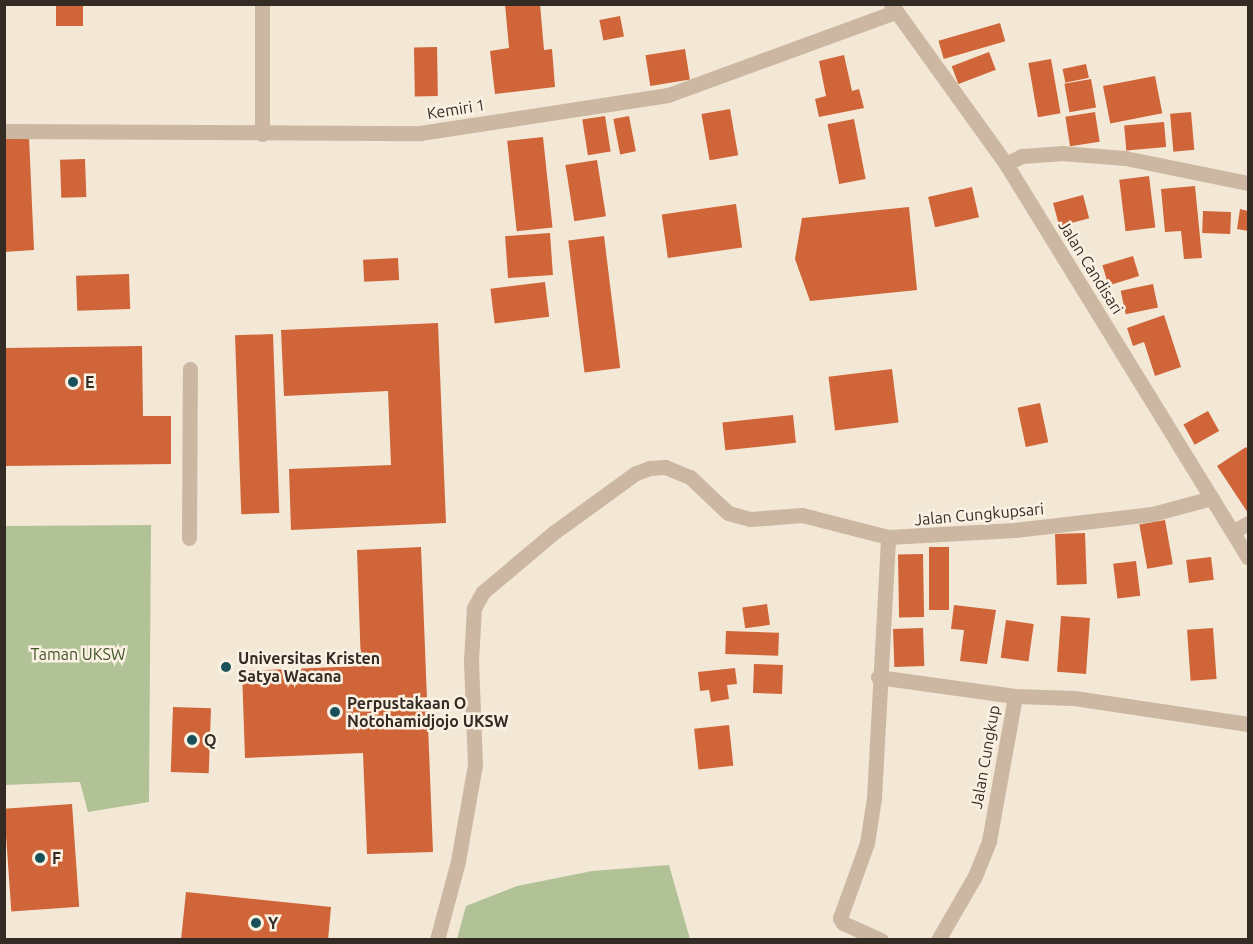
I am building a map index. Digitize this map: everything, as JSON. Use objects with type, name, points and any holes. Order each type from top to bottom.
[{"type":"street","points":[[262,4],[262,134]]},
{"type":"street","name":"Kemiri 1","points":[[4,131],[420,133],[668,95],[893,8]]},
{"type":"street","name":"Jalan Candisari","points":[[893,8],[1006,164],[1248,557]]},
{"type":"street","points":[[1006,164],[1022,156],[1061,153],[1125,158],[1248,183]]},
{"type":"street","points":[[189,538],[190,369]]},
{"type":"street","name":"Jalan Cungkupsari","points":[[437,939],[460,851],[475,765],[471,651],[474,608],[483,592],[579,514],[636,473],[650,468],[665,468],[690,477],[714,504],[728,513],[750,519],[802,515],[888,537],[1014,530],[1152,514],[1212,498]]},
{"type":"street","points":[[1233,532],[1248,523]]},
{"type":"street","points":[[881,939],[843,923],[840,918],[871,822],[888,537]]},
{"type":"street","points":[[878,677],[1015,696]]},
{"type":"street","name":"Jalan Cungkup","points":[[938,939],[975,876],[989,841],[1015,696],[1074,698],[1248,724]]},
{"type":"green space","name":"Taman UKSW","points":[[151,525],[149,802],[88,812],[80,782],[5,785],[5,526]]},
{"type":"green space","points":[[669,865],[690,939],[457,939],[466,906],[517,886],[592,871]]},
{"type":"building","points":[[56,4],[83,4],[83,26],[56,26]]},
{"type":"building","points":[[505,4],[540,4],[544,50],[552,49],[555,87],[495,94],[490,51],[509,48]]},
{"type":"building","points":[[620,16],[624,37],[603,41],[599,20]]},
{"type":"building","points":[[1000,23],[1005,41],[944,59],[938,41]]},
{"type":"building","points":[[414,47],[437,47],[438,96],[415,96]]},
{"type":"building","points":[[685,49],[690,80],[650,86],[645,55]]},
{"type":"building","points":[[989,52],[996,70],[958,84],[952,66]]},
{"type":"building","points":[[844,55],[852,91],[859,89],[864,108],[819,117],[815,99],[826,96],[819,61]]},
{"type":"building","points":[[1051,59],[1061,113],[1038,117],[1028,63]]},
{"type":"building","points":[[1086,64],[1089,78],[1065,83],[1063,69]]},
{"type":"building","points":[[1155,76],[1162,113],[1110,123],[1103,86]]},
{"type":"building","points":[[1091,79],[1096,108],[1069,112],[1064,84]]},
{"type":"building","points":[[730,109],[738,155],[710,160],[701,114]]},
{"type":"building","points":[[1095,112],[1100,142],[1070,146],[1065,117]]},
{"type":"building","points":[[1191,112],[1194,150],[1173,152],[1170,114]]},
{"type":"building","points":[[605,116],[611,152],[588,155],[582,120]]},
{"type":"building","points":[[629,116],[636,151],[620,154],[613,119]]},
{"type":"building","points":[[854,119],[866,179],[839,184],[827,124]]},
{"type":"building","points":[[1164,122],[1166,147],[1126,150],[1124,125]]},
{"type":"building","points":[[29,137],[34,250],[4,252],[4,138]]},
{"type":"building","points":[[543,137],[553,228],[517,231],[507,141]]},
{"type":"building","points":[[85,159],[86,197],[61,198],[60,160]]},
{"type":"building","points":[[597,160],[606,216],[574,221],[565,165]]},
{"type":"building","points":[[1149,176],[1155,228],[1126,231],[1119,180]]},
{"type":"building","points":[[1195,186],[1202,258],[1184,259],[1181,231],[1165,232],[1161,189]]},
{"type":"building","points":[[972,187],[979,217],[935,227],[928,197]]},
{"type":"building","points":[[1083,195],[1089,218],[1059,226],[1053,203]]},
{"type":"building","points":[[736,204],[742,248],[668,258],[662,214]]},
{"type":"building","points":[[909,207],[917,290],[810,301],[795,259],[802,218]]},
{"type":"building","points":[[1240,209],[1248,211],[1248,231],[1237,229]]},
{"type":"building","points":[[1203,211],[1231,212],[1230,234],[1202,233]]},
{"type":"building","points":[[550,233],[553,275],[508,278],[505,236]]},
{"type":"building","points":[[604,236],[620,368],[584,372],[568,240]]},
{"type":"building","points":[[1133,256],[1139,276],[1109,285],[1102,265]]},
{"type":"building","points":[[398,258],[399,280],[364,282],[363,260]]},
{"type":"building","points":[[129,274],[130,309],[77,311],[76,276]]},
{"type":"building","points":[[545,282],[549,317],[495,323],[490,289]]},
{"type":"building","points":[[1153,284],[1158,307],[1126,314],[1121,291]]},
{"type":"building","points":[[1164,315],[1181,367],[1155,376],[1144,342],[1133,346],[1127,328]]},
{"type":"building","points":[[438,323],[446,523],[291,530],[289,469],[391,465],[388,391],[284,396],[281,330]]},
{"type":"building","points":[[273,334],[279,513],[241,514],[235,335]]},
{"type":"building","name":"E","points":[[142,346],[143,416],[171,416],[171,464],[4,466],[4,348]]},
{"type":"building","points":[[892,369],[899,423],[835,430],[828,377]]},
{"type":"building","points":[[1040,403],[1048,442],[1026,447],[1018,408]]},
{"type":"building","points":[[1208,411],[1219,431],[1195,445],[1184,425]]},
{"type":"building","points":[[793,415],[796,443],[725,450],[722,422]]},
{"type":"building","points":[[1246,447],[1248,450],[1248,513],[1217,466]]},
{"type":"building","points":[[1165,520],[1173,564],[1147,569],[1139,525]]},
{"type":"building","points":[[1085,533],[1087,584],[1057,585],[1055,534]]},
{"type":"building","name":"Perpustakaan O Notohamidjojo UKSW","points":[[421,547],[433,852],[367,854],[363,753],[245,758],[242,671],[361,666],[357,550]]},
{"type":"building","points":[[929,547],[949,547],[949,610],[929,610]]},
{"type":"building","points":[[898,554],[923,554],[924,617],[899,617]]},
{"type":"building","points":[[1211,557],[1214,580],[1189,583],[1186,560]]},
{"type":"building","points":[[1136,561],[1140,596],[1117,599],[1113,564]]},
{"type":"building","points":[[767,604],[770,625],[745,628],[742,607]]},
{"type":"building","points":[[954,605],[996,610],[987,664],[960,661],[964,630],[951,629]]},
{"type":"building","points":[[1061,616],[1090,618],[1086,674],[1057,672]]},
{"type":"building","points":[[1006,620],[1034,624],[1028,662],[1001,658]]},
{"type":"building","points":[[923,628],[924,666],[894,667],[893,629]]},
{"type":"building","points":[[1213,628],[1217,679],[1191,681],[1187,630]]},
{"type":"building","points":[[726,631],[779,633],[778,656],[725,654]]},
{"type":"building","points":[[754,664],[783,665],[782,694],[753,693]]},
{"type":"building","points":[[735,668],[737,684],[727,685],[729,699],[711,702],[709,690],[700,691],[698,672]]},
{"type":"building","name":"Q","points":[[173,707],[211,708],[209,773],[171,772]]},
{"type":"building","points":[[729,725],[733,766],[698,769],[694,729]]},
{"type":"building","name":"F","points":[[72,804],[79,907],[11,911],[4,809]]},
{"type":"building","name":"Y","points":[[186,892],[331,907],[328,940],[181,940]]},
{"type":"place","name":"E","points":[[73,382]]},
{"type":"place","name":"Universitas Kristen Satya Wacana","points":[[226,667]]},
{"type":"place","name":"Perpustakaan O Notohamidjojo UKSW","points":[[335,712]]},
{"type":"place","name":"Q","points":[[192,740]]},
{"type":"place","name":"F","points":[[40,858]]},
{"type":"place","name":"Y","points":[[256,923]]}]
